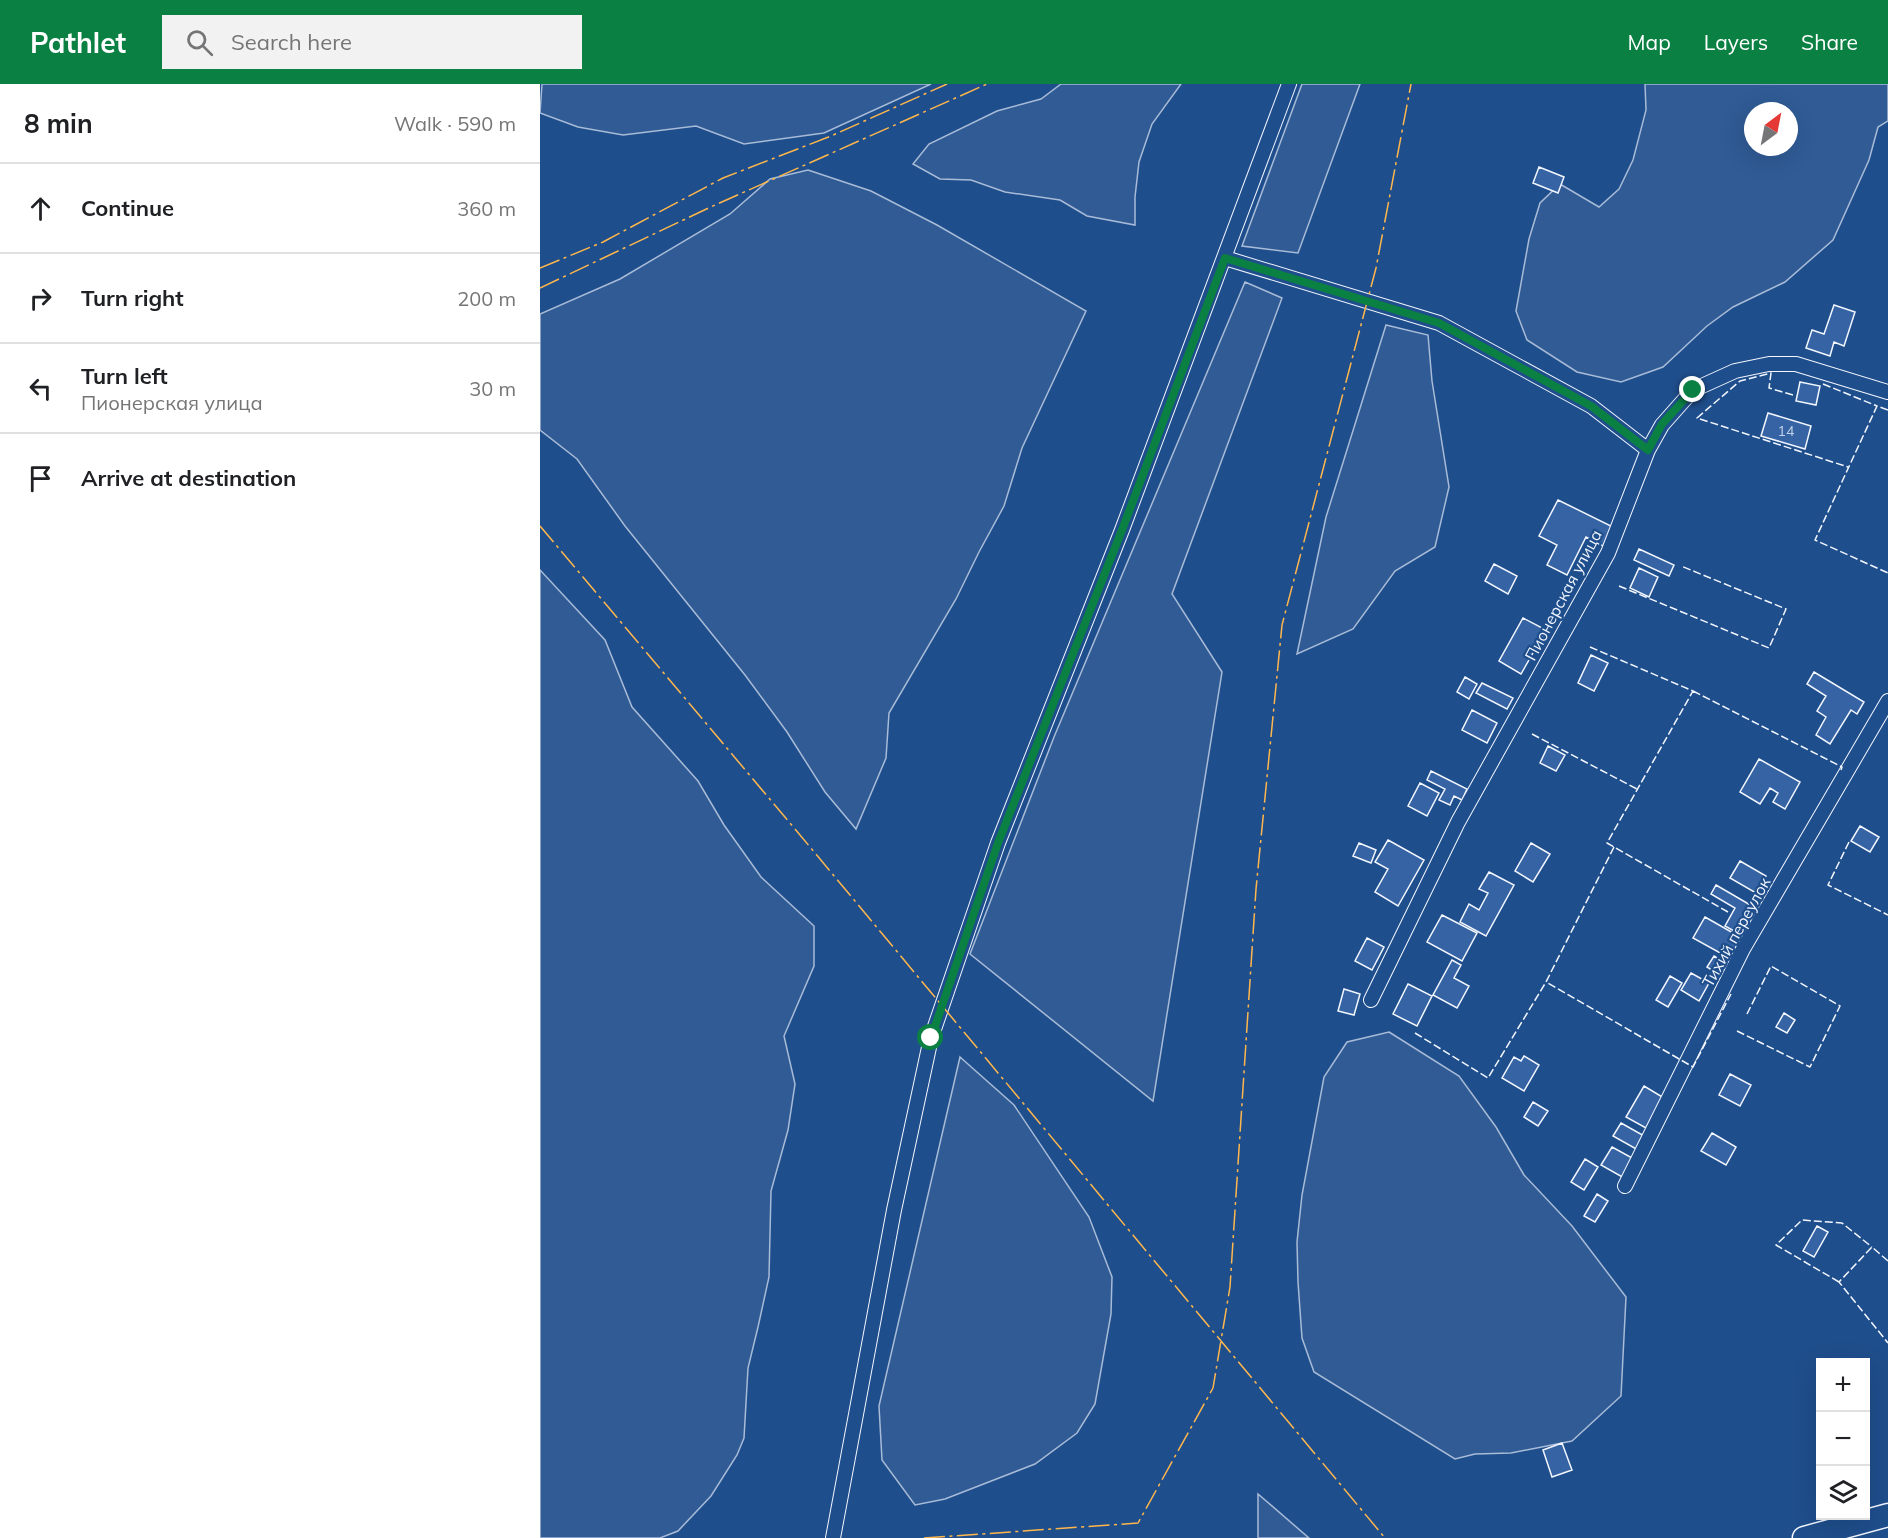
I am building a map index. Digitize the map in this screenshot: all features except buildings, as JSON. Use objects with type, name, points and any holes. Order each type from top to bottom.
[{"type":"main road","points":[[1804,1538],[1888,1515]]},
{"type":"street","points":[[833,1538],[894,1210],[931,1038],[998,843],[1122,530],[1289,84]]},
{"type":"street","points":[[1225,258],[1439,323],[1591,406],[1648,450]]},
{"type":"street","name":"Пионерская улица","points":[[1371,1000],[1458,822],[1608,553],[1648,450],[1662,424],[1693,390],[1735,371],[1769,364],[1796,364],[1888,392]]},
{"type":"street","name":"Тихий переулок","points":[[1625,1186],[1743,949],[1888,701]]},
{"type":"shaded area","points":[[542,84],[931,84],[824,133],[744,144],[696,126],[623,135],[578,127],[540,113]]},
{"type":"shaded area","points":[[1061,84],[1181,84],[1152,124],[1139,162],[1135,225],[1087,216],[1060,200],[1005,192],[971,180],[940,179],[913,164],[929,144],[997,111],[1041,99]]},
{"type":"shaded area","points":[[1302,84],[1360,84],[1298,253],[1242,246]]},
{"type":"shaded area","points":[[1645,84],[1888,84],[1888,121],[1878,127],[1869,160],[1833,240],[1785,282],[1733,307],[1707,326],[1663,367],[1621,382],[1577,372],[1527,340],[1516,311],[1529,239],[1540,203],[1560,184],[1599,207],[1619,189],[1633,160],[1646,110]]},
{"type":"shaded area","points":[[808,170],[871,191],[937,225],[1086,311],[1022,448],[1004,506],[956,599],[889,713],[886,758],[856,829],[825,792],[787,732],[745,675],[625,526],[577,459],[540,430],[540,314],[620,279],[730,214],[770,179]]},
{"type":"shaded area","points":[[1245,282],[1282,298],[1172,594],[1222,672],[1153,1101],[970,954],[1054,737]]},
{"type":"shaded area","points":[[1386,325],[1428,335],[1432,381],[1449,487],[1435,547],[1395,571],[1353,629],[1297,654],[1326,517]]},
{"type":"shaded area","points":[[540,570],[605,640],[632,707],[698,781],[724,825],[761,877],[814,926],[814,966],[784,1036],[795,1084],[788,1130],[771,1191],[769,1277],[748,1368],[744,1438],[737,1455],[711,1496],[678,1531],[660,1538],[540,1538]]},
{"type":"shaded area","points":[[1389,1032],[1459,1076],[1496,1127],[1524,1175],[1572,1226],[1626,1297],[1621,1396],[1572,1441],[1511,1453],[1475,1454],[1455,1459],[1314,1372],[1302,1338],[1297,1242],[1302,1195],[1324,1077],[1347,1042]]},
{"type":"shaded area","points":[[960,1057],[1014,1105],[1089,1217],[1112,1277],[1111,1314],[1095,1404],[1077,1433],[1035,1464],[945,1499],[915,1505],[882,1460],[879,1406]]},
{"type":"shaded area","points":[[1258,1494],[1309,1538],[1258,1538]]},
{"type":"fence","points":[[1793,395],[1769,388],[1771,373],[1740,381],[1697,418],[1848,467]]},
{"type":"fence","points":[[1823,384],[1877,406]]},
{"type":"fence","points":[[1888,410],[1877,406],[1815,540],[1888,573]]},
{"type":"fence","points":[[1619,586],[1769,648],[1786,609],[1681,566]]},
{"type":"fence","points":[[1590,647],[1693,691],[1607,843],[1728,912]]},
{"type":"fence","points":[[1693,691],[1842,767],[1841,770]]},
{"type":"fence","points":[[1532,734],[1637,789]]},
{"type":"fence","points":[[1849,842],[1828,885],[1888,915]]},
{"type":"fence","points":[[1614,847],[1546,982],[1693,1067],[1731,994]]},
{"type":"fence","points":[[1737,1031],[1810,1067],[1840,1006],[1771,966],[1747,1014]]},
{"type":"fence","points":[[1415,1033],[1488,1078],[1546,982]]},
{"type":"fence","points":[[1839,1282],[1776,1245],[1802,1220],[1842,1223],[1872,1247]]},
{"type":"fence","points":[[1888,1261],[1872,1247],[1839,1282],[1888,1343]]},
{"type":"power","points":[[540,268],[603,242],[723,178],[831,136],[947,84]]},
{"type":"power","points":[[540,288],[715,205],[987,84]]},
{"type":"power","points":[[924,1538],[1138,1523],[1213,1388],[1230,1287],[1256,889],[1282,625],[1376,268],[1411,84]]},
{"type":"power","points":[[540,526],[1385,1538]]},
{"type":"route","points":[[931,1038],[998,843],[1122,530],[1225,258],[1439,323],[1591,406],[1648,450],[1662,424],[1693,390]]}]
